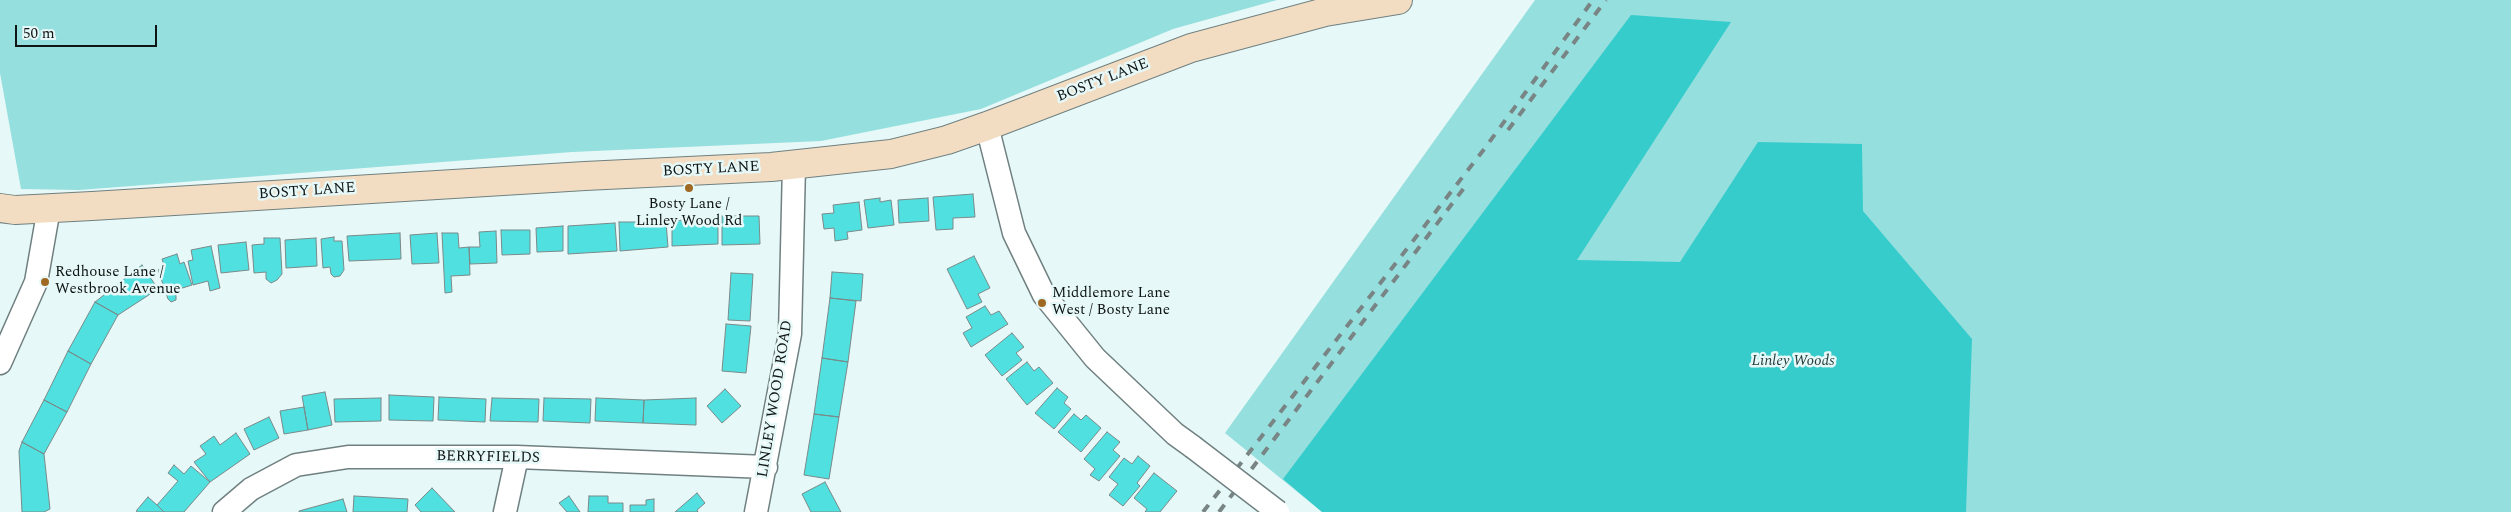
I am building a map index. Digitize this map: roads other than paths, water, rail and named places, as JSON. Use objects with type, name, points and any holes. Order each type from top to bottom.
[{"type":"main road","name":"BOSTY LANE","points":[[0,208],[15,210],[794,165],[890,154],[947,140],[987,126],[1191,48],[1325,12],[1398,0]]},
{"type":"street","points":[[987,126],[1014,233],[1044,295],[1095,358],[1175,434],[1278,512]]},
{"type":"street","name":"LINLEY WOOD ROAD","points":[[756,512],[790,334],[794,165]]},
{"type":"street","points":[[0,363],[36,282],[49,208]]},
{"type":"street","name":"BERRYFIELDS","points":[[224,512],[251,489],[296,465],[348,457],[517,457],[766,467]]},
{"type":"street","points":[[505,512],[517,457]]},
{"type":"railway","points":[[1203,512],[1485,148],[1593,0]]},
{"type":"railway","points":[[1508,130],[1606,0]]},
{"type":"railway","points":[[1219,512],[1467,184]]},
{"type":"place","name":"Bosty Lane / Linley Wood Rd","points":[[689,188]]},
{"type":"place","name":"Redhouse Lane / Westbrook Avenue","points":[[45,282]]},
{"type":"place","name":"Middlemore Lane West / Bosty Lane","points":[[1042,303]]},
{"type":"park label","name":"Linley Woods","points":[[1793,362]]}]
